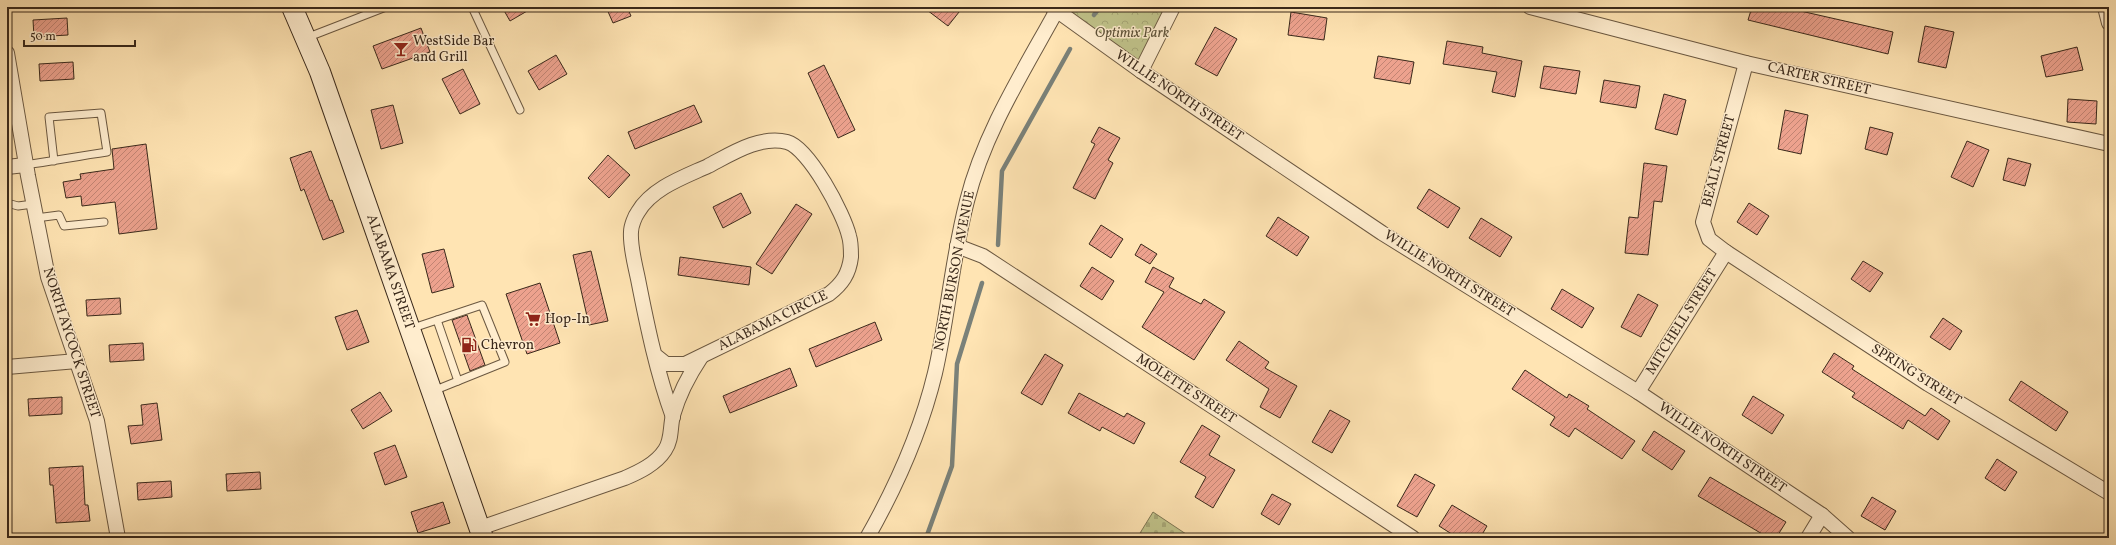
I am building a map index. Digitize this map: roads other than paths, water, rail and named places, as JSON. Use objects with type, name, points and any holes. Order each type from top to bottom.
[{"type":"main road","name":"ALABAMA STREET","points":[[292,7],[320,72],[482,533]]},
{"type":"street","points":[[1141,71],[1173,7]]},
{"type":"street","name":"CARTER STREET","points":[[1530,7],[1746,63],[2109,144]]},
{"type":"street","points":[[2105,7],[2109,24]]},
{"type":"street","name":"WILLIE NORTH STREET","points":[[1055,9],[1141,71],[1382,233],[1638,392],[1822,515],[1848,538]]},
{"type":"street","name":"NORTH BURSON AVENUE","points":[[867,538],[897,480],[921,421],[934,374],[957,246],[967,200],[984,146],[1055,9]]},
{"type":"street","name":"NORTH AYCOCK STREET","points":[[7,53],[33,204],[48,277],[97,421],[118,538]]},
{"type":"street","name":"BEALL STREET","points":[[1726,252],[1709,239],[1703,222],[1746,63]]},
{"type":"street","name":"ALABAMA CIRCLE","points":[[656,356],[666,364],[685,364],[829,294],[841,285],[847,273],[851,256],[849,236],[838,210],[815,167],[804,153],[788,142],[765,140],[728,156],[654,195],[638,212],[630,231],[640,288],[656,356],[673,417]]},
{"type":"street","points":[[7,167],[26,165]]},
{"type":"street","name":"MOLETTE STREET","points":[[957,246],[983,256],[1413,538]]},
{"type":"street","name":"MITCHELL STREET","points":[[1638,392],[1726,252]]},
{"type":"street","name":"SPRING STREET","points":[[1726,252],[1928,384],[2109,493]]},
{"type":"street","name":"ALABAMA CIRCLE","points":[[482,533],[646,469],[665,451],[670,440],[673,417],[683,388],[701,357]]},
{"type":"street","points":[[7,367],[76,361]]},
{"type":"street","points":[[1808,538],[1822,515]]},
{"type":"lane","points":[[306,38],[386,7]]},
{"type":"lane","points":[[472,7],[520,110]]},
{"type":"lane","points":[[26,165],[54,161],[62,158],[107,152],[101,113],[49,117],[54,161]]},
{"type":"lane","points":[[7,203],[18,206],[33,204]]},
{"type":"lane","points":[[36,218],[59,214],[64,226],[104,222]]},
{"type":"lane","points":[[410,329],[482,305],[505,362],[432,391]]},
{"type":"lane","points":[[437,320],[458,381]]},
{"type":"waterway","points":[[1094,15],[1100,7]]},
{"type":"waterway","points":[[998,245],[1002,171],[1070,49]]},
{"type":"waterway","points":[[926,538],[952,466],[957,364],[982,283]]},
{"type":"place","name":"WestSide Bar and Grill","points":[[401,49]]},
{"type":"place","name":"Hop-In","points":[[533,319]]},
{"type":"place","name":"Chevron","points":[[469,345]]},
{"type":"park label","name":"Optimix Park","points":[[1132,33]]}]
